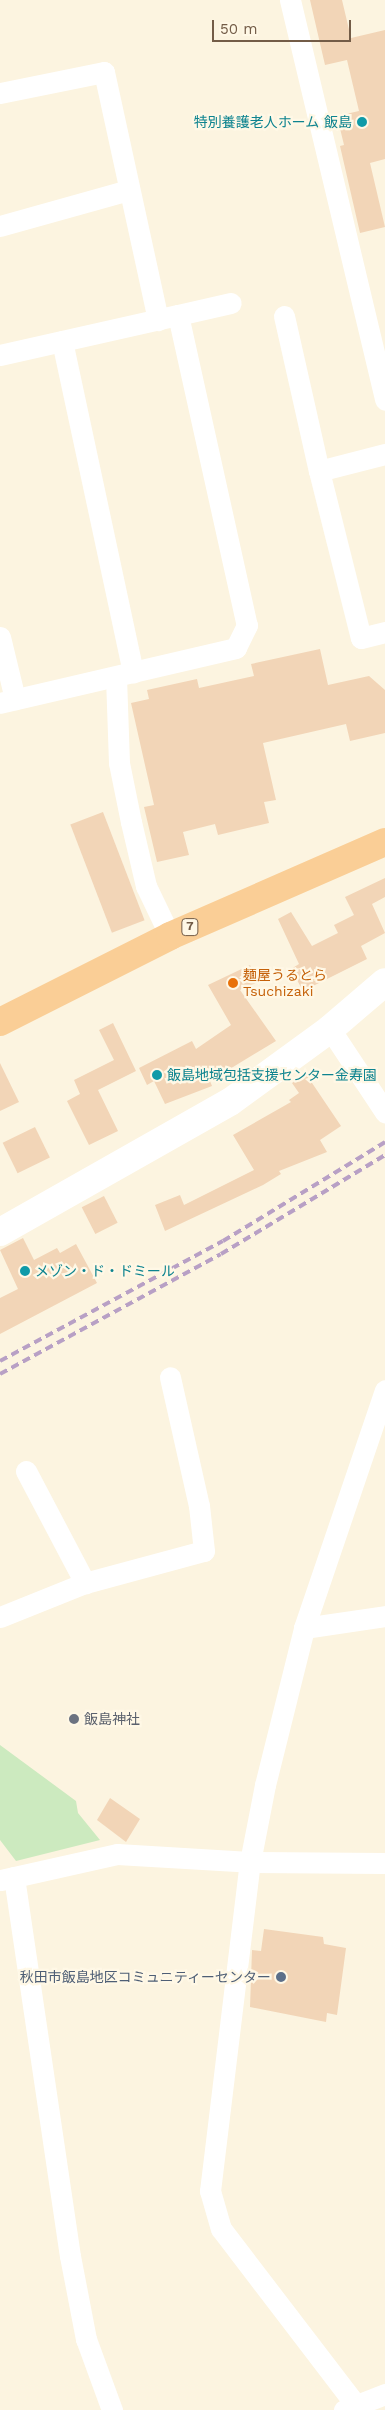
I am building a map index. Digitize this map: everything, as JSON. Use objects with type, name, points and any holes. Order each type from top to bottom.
[{"type":"highway","name":"7","points":[[0,1022],[170,936],[385,842]]},
{"type":"street","points":[[290,0],[385,400]]},
{"type":"street","points":[[0,93],[104,72],[130,190],[168,317],[247,625],[236,648],[8,701],[0,636]]},
{"type":"street","points":[[0,226],[130,190]]},
{"type":"street","points":[[0,355],[231,303]]},
{"type":"street","points":[[284,316],[361,638],[385,632]]},
{"type":"street","points":[[62,341],[125,675],[119,763],[146,886],[170,936]]},
{"type":"street","points":[[320,470],[385,454]]},
{"type":"street","points":[[0,1232],[230,1102],[330,1029],[385,982]]},
{"type":"street","points":[[330,1029],[385,1112]]},
{"type":"street","points":[[0,1617],[84,1583],[204,1551],[200,1506],[170,1377]]},
{"type":"street","points":[[369,2403],[221,2229],[213,2211],[212,2168],[250,1862],[304,1628],[385,1390]]},
{"type":"street","points":[[26,1471],[84,1583]]},
{"type":"street","points":[[304,1628],[385,1616]]},
{"type":"street","points":[[112,2410],[86,2339],[70,2256],[7,1879],[116,1854],[250,1862],[385,1863]]},
{"type":"green space","points":[[0,1745],[76,1801],[78,1813],[100,1840],[16,1861],[0,1840]]},
{"type":"building","name":"特別養護老人ホーム 飯島","points":[[310,0],[342,0],[351,38],[385,30],[385,159],[370,163],[385,227],[360,233],[340,146],[344,145],[337,116],[359,111],[347,60],[325,65]]},
{"type":"building","points":[[320,649],[328,685],[369,676],[385,690],[385,733],[350,741],[346,724],[263,743],[276,800],[264,802],[269,823],[218,835],[215,824],[183,832],[189,855],[157,862],[144,807],[154,805],[131,703],[149,699],[147,690],[197,679],[199,688],[254,676],[251,664]]},
{"type":"building","points":[[103,812],[145,920],[112,933],[70,825]]},
{"type":"building","points":[[385,878],[385,897],[372,904],[385,933],[361,946],[367,959],[303,991],[291,969],[299,964],[278,919],[291,912],[312,946],[338,933],[334,925],[354,915],[345,897]]},
{"type":"building","points":[[250,965],[258,982],[240,990],[276,1041],[210,1081],[212,1086],[165,1104],[154,1081],[147,1085],[139,1068],[192,1041],[196,1049],[231,1025],[208,985]]},
{"type":"building","points":[[113,1023],[136,1071],[98,1090],[118,1131],[89,1145],[67,1101],[80,1094],[74,1080],[114,1060],[99,1030]]},
{"type":"building","points":[[0,1063],[19,1102],[0,1111]]},
{"type":"building","points":[[306,1074],[341,1126],[320,1140],[327,1152],[279,1171],[281,1174],[263,1185],[165,1231],[155,1205],[180,1195],[184,1205],[254,1170],[233,1135],[291,1102],[289,1100],[299,1093],[292,1083]]},
{"type":"building","points":[[35,1127],[50,1158],[18,1173],[3,1143]]},
{"type":"building","points":[[104,1196],[118,1223],[95,1234],[82,1207]]},
{"type":"building","points":[[23,1238],[34,1260],[57,1248],[60,1253],[76,1244],[97,1283],[0,1334],[0,1298],[18,1289],[0,1250]]},
{"type":"building","points":[[110,1798],[140,1819],[126,1842],[97,1820]]},
{"type":"building","points":[[264,1929],[323,1937],[324,1944],[346,1948],[337,2015],[327,2013],[326,2022],[250,2007],[252,1950],[261,1951]]},
{"type":"railway","points":[[0,1361],[223,1241],[385,1142]]},
{"type":"railway","points":[[0,1374],[221,1254],[385,1155]]},
{"type":"place","name":"特別養護老人ホーム 飯島","points":[[362,122]]},
{"type":"place","name":"麺屋うるとら Tsuchizaki","points":[[233,983]]},
{"type":"place","name":"飯島地域包括支援センター金寿園","points":[[157,1075]]},
{"type":"place","name":"メゾン・ド・ドミール","points":[[25,1271]]},
{"type":"place","name":"飯島神社","points":[[74,1719]]},
{"type":"place","name":"秋田市飯島地区コミュニティーセンター","points":[[281,1977]]}]
